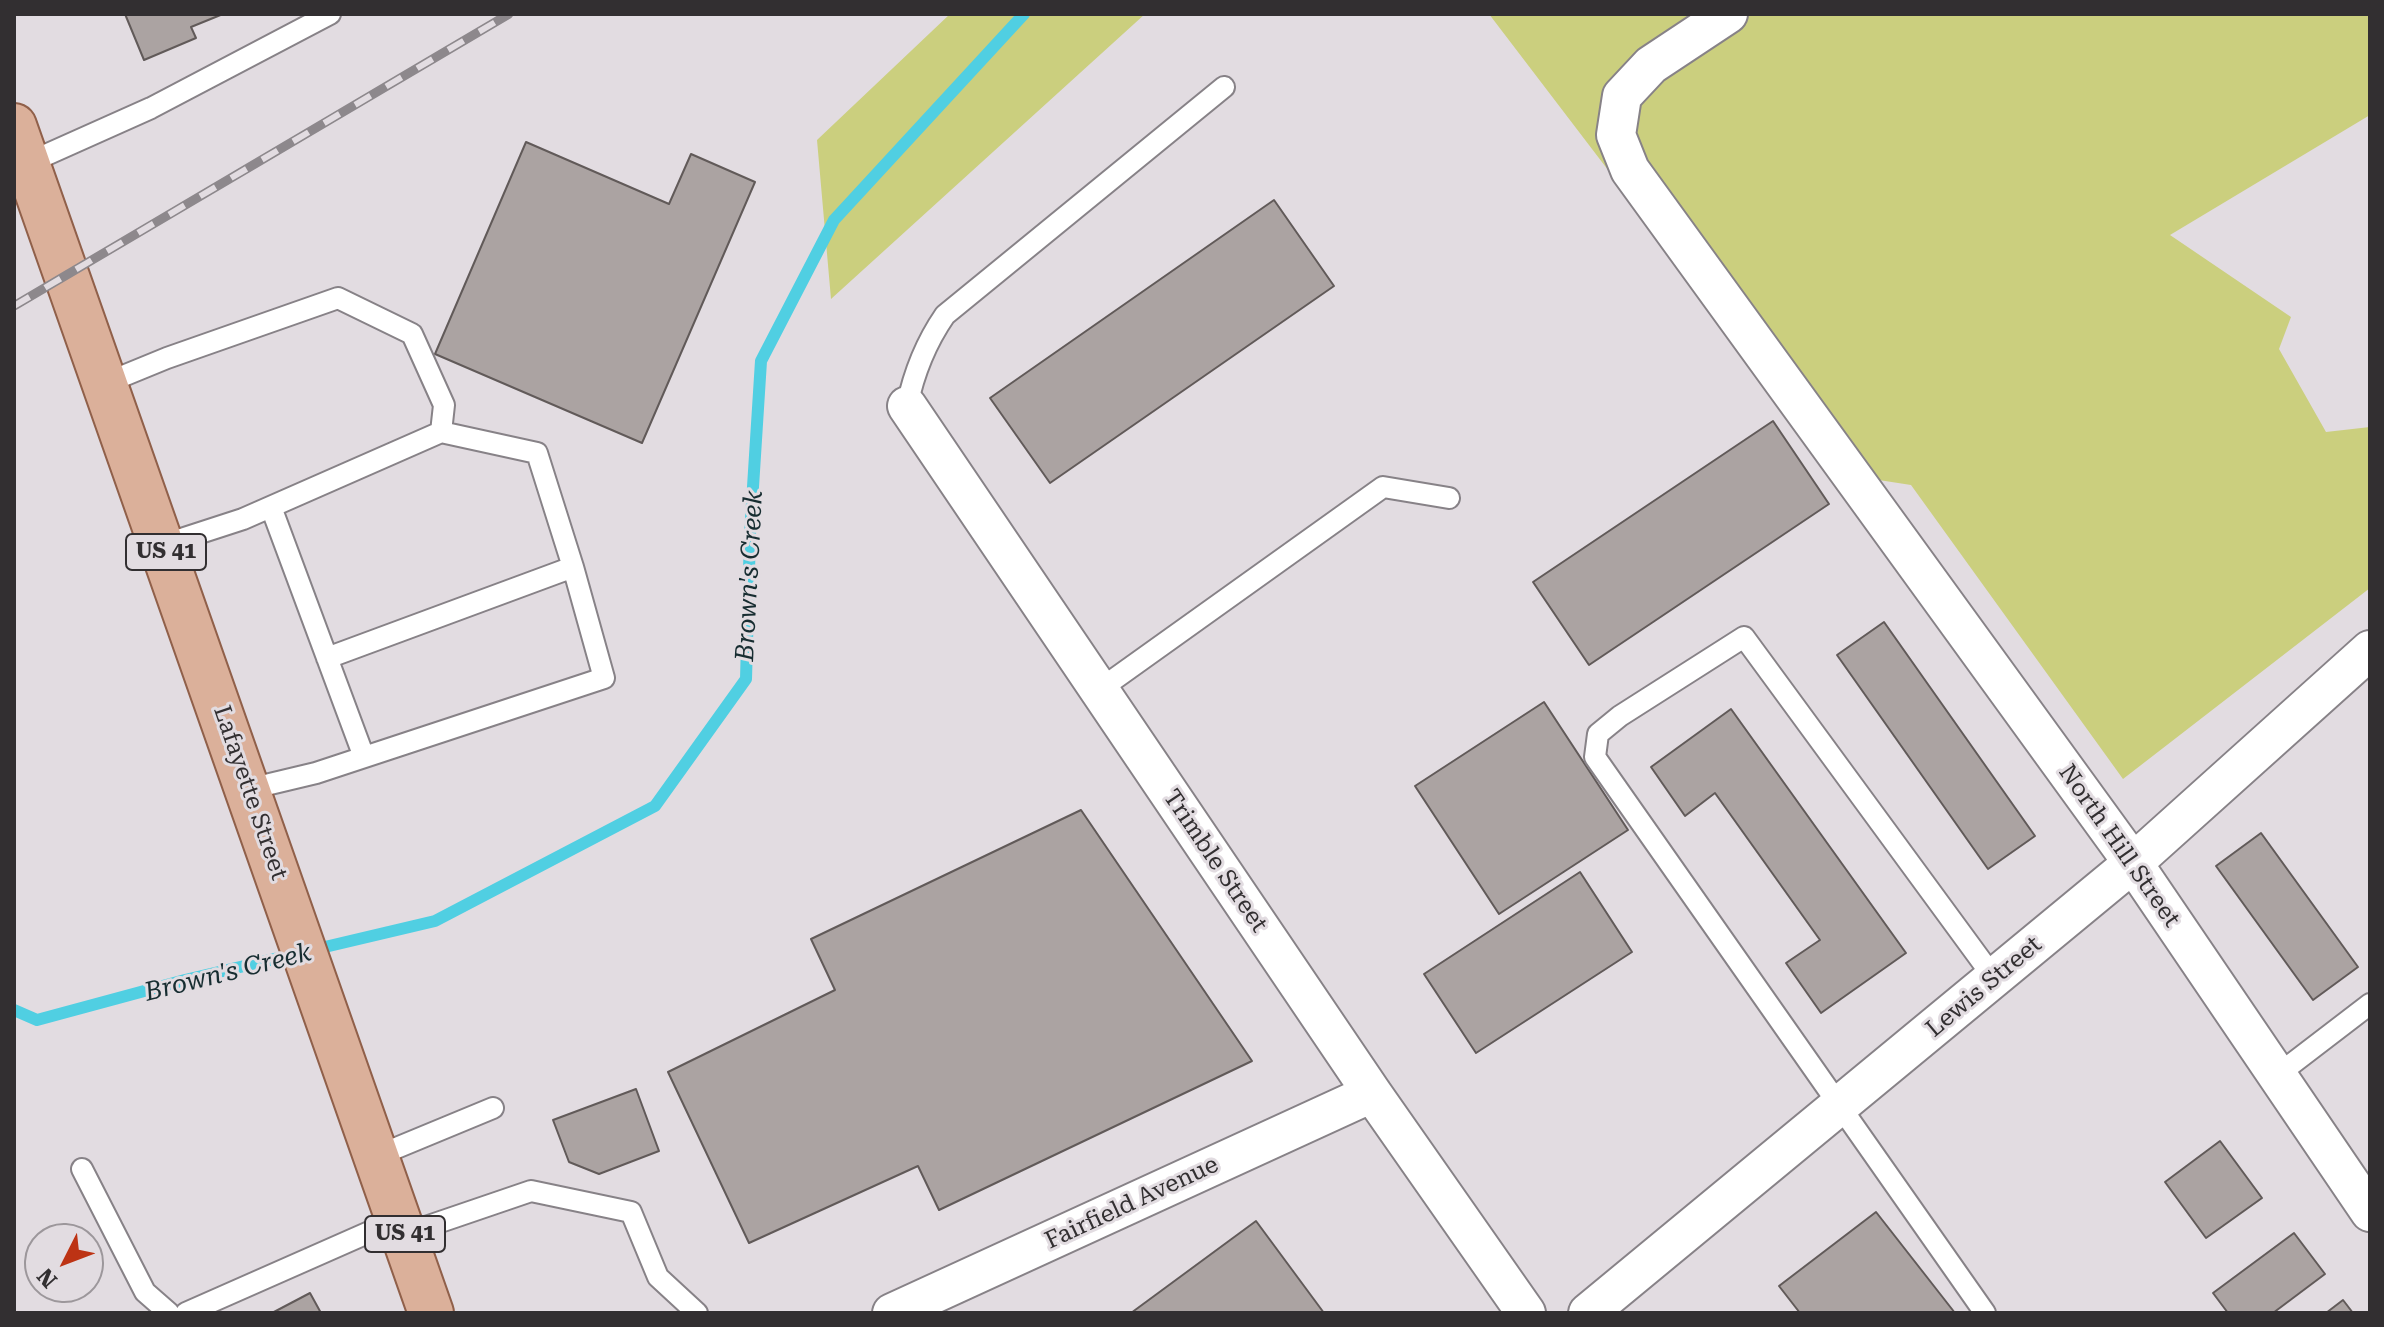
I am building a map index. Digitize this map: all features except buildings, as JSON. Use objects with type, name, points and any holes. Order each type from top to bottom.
[{"type":"main road","name":"Lafayette Street","points":[[21,145],[431,1313]]},
{"type":"street","name":"North Hill Street","points":[[1728,14],[1651,65],[1622,96],[1616,135],[1630,170],[2133,863],[2370,1212]]},
{"type":"street","name":"Trimble Street","points":[[907,406],[1372,1093],[1526,1313]]},
{"type":"street","name":"Lewis Street","points":[[1588,1313],[2133,863],[2370,650]]},
{"type":"street","name":"Fairfield Avenue","points":[[892,1313],[1372,1093]]},
{"type":"lane","points":[[21,145],[151,108],[330,14]]},
{"type":"lane","points":[[907,406],[915,370],[930,336],[945,315],[1224,87]]},
{"type":"lane","points":[[106,383],[167,358],[338,298],[412,334],[444,405],[441,432]]},
{"type":"lane","points":[[163,545],[243,519],[441,432],[537,453],[604,678],[316,773],[249,789]]},
{"type":"lane","points":[[1099,690],[1383,487],[1449,498]]},
{"type":"lane","points":[[271,507],[364,757]]},
{"type":"lane","points":[[327,658],[573,567]]},
{"type":"lane","points":[[1985,1313],[1595,757],[1598,734],[1620,716],[1744,637],[1994,978]]},
{"type":"lane","points":[[2276,1076],[2370,1004]]},
{"type":"lane","points":[[377,1156],[493,1108]]},
{"type":"lane","points":[[82,1169],[145,1292],[169,1313]]},
{"type":"lane","points":[[186,1313],[402,1227],[531,1191],[631,1212],[658,1277],[697,1313]]},
{"type":"green space","points":[[950,14],[1145,14],[831,299],[817,140]]},
{"type":"green space","points":[[1489,14],[2370,14],[2370,115],[2170,235],[2291,317],[2279,349],[2326,432],[2370,427],[2370,588],[2123,779],[1911,485],[1840,474]]},
{"type":"waterway","name":"Brown's Creek","points":[[14,1010],[37,1020],[185,980],[435,921],[655,806],[746,679],[750,534],[761,361],[834,220],[1024,14]]},
{"type":"railway","points":[[14,306],[509,14]]}]
